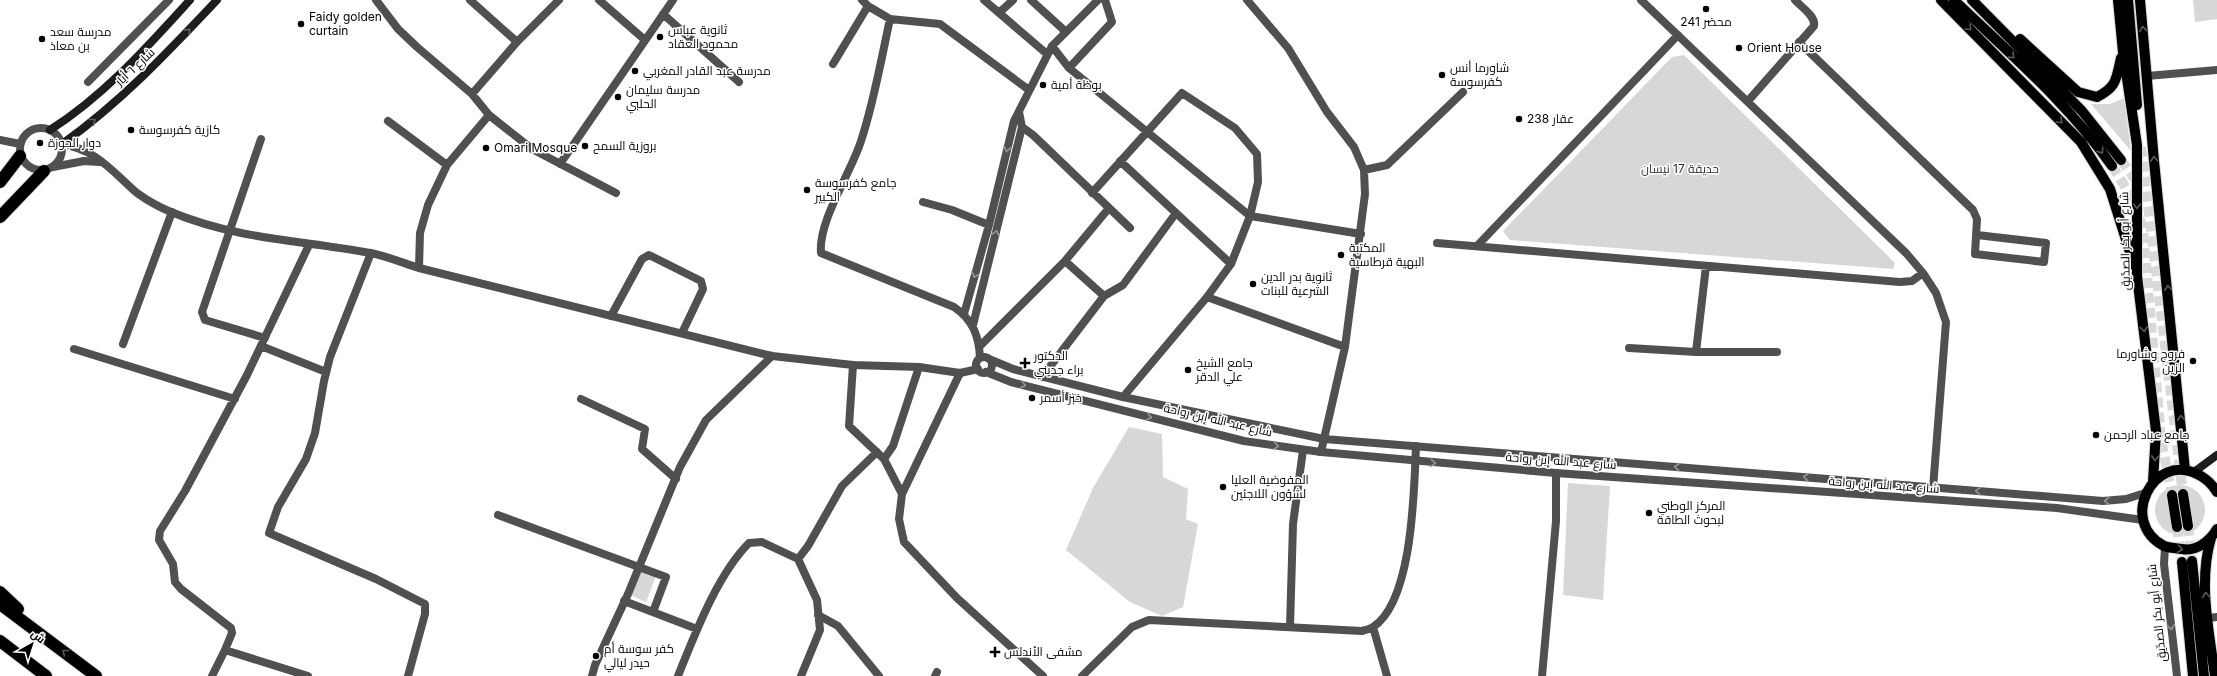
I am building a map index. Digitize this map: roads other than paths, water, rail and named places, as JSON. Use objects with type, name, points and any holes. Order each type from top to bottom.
[{"type":"highway","points":[[0,182],[20,156]]},
{"type":"highway","points":[[0,217],[21,194],[48,169]]},
{"type":"highway","points":[[0,221],[21,194]]},
{"type":"highway","points":[[0,592],[47,638]]},
{"type":"highway","points":[[0,604],[96,676]]},
{"type":"highway","points":[[0,641],[46,676]]},
{"type":"main road","name":"شارع ٦ أيار","points":[[50,130],[79,110],[140,54],[190,0]]},
{"type":"main road","name":"شارع ٦ أيار","points":[[62,144],[98,117],[152,68],[217,0]]},
{"type":"main road","points":[[1942,0],[2081,142],[2110,189],[2137,276]]},
{"type":"main road","points":[[1954,0],[2038,81],[2093,139],[2112,166]]},
{"type":"main road","points":[[1972,0],[2082,111],[2121,160]]},
{"type":"main road","points":[[1979,0],[2050,69],[2078,92],[2097,97],[2110,90],[2116,78],[2123,52]]},
{"type":"main road","name":"شارع أبو بكر الصدّيق","points":[[2118,0],[2123,52],[2137,145],[2137,276],[2156,431],[2153,482]]},
{"type":"main road","points":[[2128,0],[2141,147]]},
{"type":"main road","points":[[2140,0],[2148,76],[2154,161],[2190,471]]},
{"type":"main road","points":[[2211,538],[2199,546],[2186,550],[2165,546],[2156,540],[2148,531],[2143,520],[2143,502],[2145,493],[2153,482],[2168,473],[2190,471],[2217,455]]},
{"type":"main road","points":[[2190,471],[2205,478],[2217,492]]},
{"type":"main road","points":[[2184,494],[2188,526]]},
{"type":"main road","points":[[2172,495],[2177,527]]},
{"type":"main road","points":[[2215,676],[2212,618],[2205,558],[2211,538],[2217,529]]},
{"type":"main road","points":[[2194,676],[2187,561],[2204,676]]},
{"type":"street","points":[[88,82],[169,0]]},
{"type":"street","points":[[376,0],[398,29],[472,94],[490,115],[532,149],[616,192]]},
{"type":"street","points":[[470,0],[517,42]]},
{"type":"street","points":[[599,0],[645,40]]},
{"type":"street","points":[[560,164],[673,0]]},
{"type":"street","points":[[984,0],[1000,12],[1047,54]]},
{"type":"street","points":[[1000,12],[1013,0]]},
{"type":"street","points":[[1031,0],[1065,31]]},
{"type":"street","points":[[964,314],[989,225],[1014,121],[1052,46],[1065,31],[1098,0]]},
{"type":"street","points":[[1069,68],[1112,22],[1105,0]]},
{"type":"street","points":[[1247,0],[1288,48],[1327,112],[1354,147],[1364,170],[1365,194],[1361,234],[1346,347],[1321,452]]},
{"type":"street","points":[[1641,0],[1906,253],[1923,273],[1936,293],[1946,322],[1933,488]]},
{"type":"street","points":[[1748,101],[1814,26],[1815,22],[1812,17],[1795,0]]},
{"type":"street","points":[[472,94],[517,42],[556,1]]},
{"type":"street","points":[[834,64],[865,3],[890,19],[940,24],[1029,90]]},
{"type":"street","points":[[663,14],[739,82]]},
{"type":"street","points":[[890,19],[876,88],[861,142],[826,222],[820,247],[821,253],[954,307],[964,314],[973,325],[979,347],[980,358]]},
{"type":"street","points":[[1477,246],[1678,35]]},
{"type":"street","points":[[1799,42],[1973,210],[1977,219],[1975,254],[2044,262],[2046,243],[1977,234]]},
{"type":"street","points":[[1052,46],[1069,68],[1147,130],[1250,216],[1361,234]]},
{"type":"street","points":[[2148,76],[2217,70]]},
{"type":"street","points":[[1364,170],[1387,165],[1463,92]]},
{"type":"street","points":[[1092,193],[1147,130],[1182,93],[1235,128],[1257,154],[1258,182],[1250,216],[1231,264],[1207,297],[1122,397]]},
{"type":"street","points":[[973,325],[1022,127],[1019,112]]},
{"type":"street","points":[[419,268],[420,234],[428,205],[447,165],[490,115]]},
{"type":"street","points":[[388,121],[447,165]]},
{"type":"street","points":[[1022,127],[1033,135],[1130,228]]},
{"type":"street","points":[[48,169],[61,158],[62,144],[56,133],[50,130],[44,128],[31,130],[22,138],[20,144],[20,156],[27,166],[38,170],[48,169],[84,160],[94,160],[104,163]]},
{"type":"street","points":[[261,139],[202,312],[202,316],[205,320],[265,338]]},
{"type":"street","points":[[0,140],[20,144]]},
{"type":"street","points":[[62,144],[76,147],[104,163],[138,193],[154,204],[229,232],[371,253],[419,268],[772,356],[853,366],[919,367],[960,373],[978,369],[986,372],[991,366],[989,359],[984,357],[980,358],[976,362],[978,369]]},
{"type":"street","points":[[1120,161],[1231,264]]},
{"type":"street","points":[[923,202],[952,210],[989,225]]},
{"type":"street","points":[[979,347],[1065,261],[1109,208]]},
{"type":"street","points":[[123,344],[172,212]]},
{"type":"street","points":[[1042,376],[1104,296],[1123,284],[1176,213]]},
{"type":"street","points":[[1437,243],[1900,282],[1912,281],[1923,273]]},
{"type":"street","points":[[212,676],[232,633],[231,628],[181,589],[175,582],[173,564],[159,540],[160,531],[185,491],[234,399],[309,245]]},
{"type":"street","points":[[371,253],[342,322],[326,372],[315,433],[306,459],[278,507],[269,533],[376,579],[425,604],[425,614],[408,676]]},
{"type":"street","points":[[611,316],[642,259],[649,254],[703,284],[703,289],[682,333]]},
{"type":"street","points":[[1065,261],[1104,296]]},
{"type":"street","points":[[1696,352],[1706,266]]},
{"type":"street","points":[[1207,297],[1346,347]]},
{"type":"street","points":[[261,346],[326,372]]},
{"type":"street","points":[[1629,348],[1696,352],[1778,352]]},
{"type":"street","points":[[74,349],[234,399]]},
{"type":"street","points":[[592,676],[640,566],[680,467],[706,420],[772,356]]},
{"type":"street","name":"شارع عبد الله إبن رواحة","points":[[989,359],[1013,369],[1122,397],[1324,439],[2102,501],[2126,499],[2145,493]]},
{"type":"street","points":[[853,366],[849,426],[884,459],[902,494]]},
{"type":"street","points":[[884,459],[893,446],[919,367]]},
{"type":"street","name":"شارع عبد الله إبن رواحة","points":[[986,372],[1011,382],[1244,441],[1303,450],[1415,462],[1556,473],[2057,508],[2143,520]]},
{"type":"street","points":[[960,373],[902,494],[899,519],[904,542],[957,598],[1042,676]]},
{"type":"street","points":[[581,400],[645,429],[642,450],[676,478]]},
{"type":"street","points":[[1082,676],[1132,627],[1148,620],[1362,631],[1373,627],[1394,600],[1408,554],[1416,446]]},
{"type":"street","points":[[1290,627],[1293,524],[1303,450]]},
{"type":"street","points":[[798,559],[808,546],[842,486],[877,452]]},
{"type":"street","points":[[1542,676],[1556,521],[1556,473]]},
{"type":"street","points":[[498,515],[640,566],[666,577],[653,612]]},
{"type":"street","points":[[678,676],[697,629],[735,556],[749,543],[762,542],[798,559],[817,600],[820,630],[801,676]]},
{"type":"street","name":"شارع أبو بكر الصدّيق","points":[[2165,546],[2164,564],[2177,676]]},
{"type":"street","points":[[624,601],[697,629]]},
{"type":"street","points":[[818,615],[838,626],[879,676]]},
{"type":"street","points":[[1373,627],[1387,676]]},
{"type":"street","points":[[225,650],[308,676]]},
{"type":"tunnel","points":[[2141,147],[2183,494]]},
{"type":"tunnel","points":[[2121,160],[2140,186]]},
{"type":"tunnel","points":[[2112,166],[2133,199],[2143,229],[2161,439],[2172,495]]},
{"type":"tunnel","points":[[2188,526],[2192,561]]},
{"type":"tunnel","points":[[2177,527],[2182,562]]},
{"type":"place","name":"محضر 241","points":[[1706,9]]},
{"type":"place","name":"Faidy golden curtain","points":[[301,24]]},
{"type":"place","name":"ثانوية عباس محمود العقاد","points":[[660,37]]},
{"type":"place","name":"مدرسة سعد بن معاذ","points":[[42,39]]},
{"type":"place","name":"Orient House","points":[[1739,48]]},
{"type":"place","name":"مدرسة عبد القادر المغربي","points":[[635,71]]},
{"type":"place","name":"شاورما أنس كفرسوسة","points":[[1442,75]]},
{"type":"place","name":"بوظة أمية","points":[[1043,85]]},
{"type":"place","name":"مدرسة سليمان الحلبي","points":[[618,97]]},
{"type":"place","name":"عقار 238","points":[[1519,119]]},
{"type":"place","name":"كازية كفرسوسة","points":[[131,130]]},
{"type":"place","name":"دوار الجوزة","points":[[40,143]]},
{"type":"place","name":"بروزية السمح","points":[[585,146]]},
{"type":"place","name":"Omari Mosque","points":[[486,148]]},
{"type":"place","name":"جامع كفرسوسة الكبير","points":[[807,190]]},
{"type":"place","name":"المكتبة البهية قرطاسية","points":[[1341,255]]},
{"type":"place","name":"ثانوية بدر الدين الشرعية للبنات","points":[[1253,284]]},
{"type":"place","name":"فروج وشاورما الزين","points":[[2193,361]]},
{"type":"place","name":"الدكتور براء جديني","points":[[1025,363]]},
{"type":"place","name":"جامع الشيخ علي الدقر","points":[[1188,370]]},
{"type":"place","name":"خبز أسمر","points":[[1032,398]]},
{"type":"place","name":"جامع عباد الرحمن","points":[[2096,435]]},
{"type":"place","name":"المفوضية العليا لشؤون اللاجئين","points":[[1223,487]]},
{"type":"place","name":"المركز الوطني لبحوث الطاقة","points":[[1649,513]]},
{"type":"place","name":"مشفى الأندلس","points":[[995,652]]},
{"type":"place","name":"كفر سوسة أم حيدر ليالي","points":[[596,656]]},
{"type":"park label","name":"حديقة 17 نيسان","points":[[1680,169]]}]
